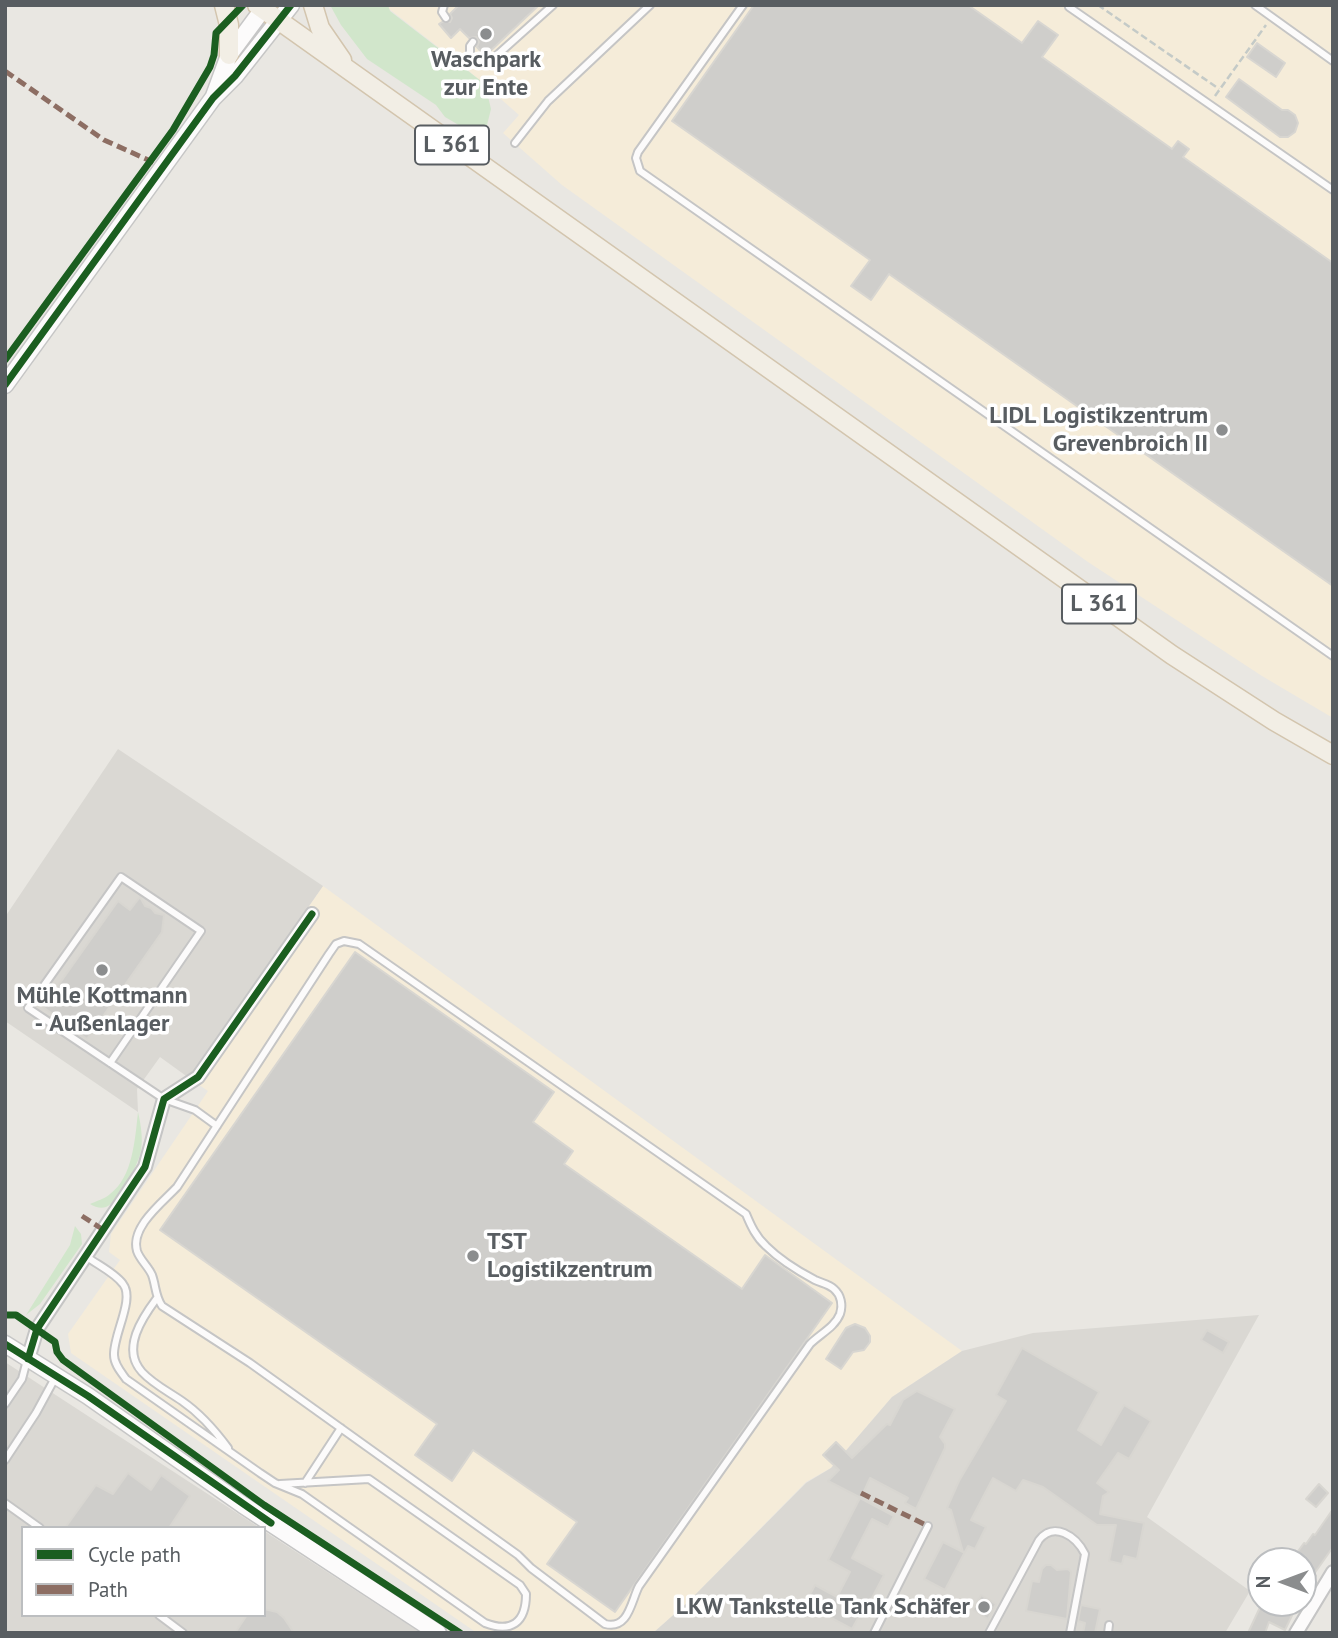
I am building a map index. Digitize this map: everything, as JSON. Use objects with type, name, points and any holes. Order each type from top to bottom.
[{"type":"main road","points":[[224,5],[230,30],[229,55]]},
{"type":"main road","name":"L 361","points":[[313,5],[320,28],[355,76]]},
{"type":"main road","name":"L 361","points":[[261,7],[1150,639],[1247,704],[1333,755]]},
{"type":"street","points":[[5,385],[213,98],[228,84],[291,5]]},
{"type":"street","points":[[213,98],[229,55],[261,7]]},
{"type":"street","points":[[28,1359],[37,1329],[145,1167],[164,1099],[198,1077],[313,914]]},
{"type":"street","points":[[5,1344],[438,1633]]},
{"type":"street","points":[[1296,1633],[1333,1572]]},
{"type":"lane","points":[[444,5],[442,12],[446,18]]},
{"type":"lane","points":[[473,42],[469,51],[470,57],[475,62],[486,65],[553,5]]},
{"type":"lane","points":[[515,143],[548,101],[650,5]]},
{"type":"lane","points":[[743,5],[638,152],[636,158],[640,171],[1333,656]]},
{"type":"lane","points":[[1255,5],[1333,61]]},
{"type":"lane","points":[[1068,6],[1333,190]]},
{"type":"lane","points":[[110,1063],[201,931],[121,877],[28,1008],[110,1063],[164,1099],[195,1110],[217,1126]]},
{"type":"lane","points":[[352,941],[746,1214],[755,1234],[766,1247],[805,1275],[836,1290],[842,1306],[840,1315],[810,1344],[647,1575],[631,1601],[624,1620],[611,1625],[605,1624],[519,1555],[250,1363],[162,1306],[157,1298],[151,1273],[137,1252],[136,1239],[158,1203],[177,1187],[217,1126],[337,944],[352,941]]},
{"type":"lane","points":[[87,1257],[122,1283],[127,1292],[114,1354],[116,1364],[126,1379],[231,1452],[280,1484],[302,1494],[485,1623],[508,1628],[519,1620],[526,1603],[526,1594],[520,1585],[369,1479],[280,1484]]},
{"type":"lane","points":[[157,1298],[139,1326],[134,1342],[136,1363],[154,1382],[208,1422],[231,1452]]},
{"type":"lane","points":[[5,1404],[22,1378],[28,1359]]},
{"type":"lane","points":[[5,1460],[56,1377]]},
{"type":"lane","points":[[304,1483],[341,1428]]},
{"type":"lane","points":[[5,1503],[37,1526]]},
{"type":"lane","points":[[874,1633],[928,1526]]},
{"type":"lane","points":[[992,1632],[1038,1540],[1044,1534],[1056,1531],[1072,1536],[1085,1554],[1070,1633]]},
{"type":"lane","points":[[162,1617],[183,1633]]},
{"type":"path","points":[[1098,5],[1219,89]]},
{"type":"path","points":[[1209,104],[1272,17]]},
{"type":"shaded area","points":[[384,5],[1333,5],[1333,718],[1262,676],[1088,562],[562,185],[503,133],[519,115],[469,71]]},
{"type":"shaded area","points":[[118,749],[323,886],[189,1078],[160,1057],[137,1089],[138,1112],[5,1021],[5,917]]},
{"type":"shaded area","name":"TST Logistikzentrum","points":[[323,886],[962,1351],[892,1397],[831,1468],[806,1482],[688,1602],[653,1633],[477,1633],[71,1353],[68,1334],[120,1260],[109,1252],[111,1234],[208,1091],[189,1078]]},
{"type":"shaded area","points":[[1259,1315],[1147,1517],[1247,1589],[1247,1596],[1225,1633],[653,1633],[688,1602],[806,1483],[831,1468],[892,1397],[962,1351],[1033,1333]]},
{"type":"shaded area","points":[[5,1362],[257,1526],[21,1526],[21,1617],[266,1617],[266,1532],[421,1633],[5,1633]]},
{"type":"green space","points":[[330,5],[388,5],[390,11],[485,84],[491,109],[487,125],[477,133],[469,131],[445,117],[436,105],[367,59],[341,25]]},
{"type":"green space","points":[[138,1112],[142,1146],[132,1174],[111,1204],[102,1208],[90,1204],[110,1194],[124,1178],[132,1157]]},
{"type":"green space","points":[[75,1226],[81,1234],[82,1244],[40,1304],[26,1315],[70,1245]]},
{"type":"building","name":"Waschpark zur Ente","points":[[459,5],[539,5],[485,56],[477,47],[479,42],[476,37],[469,38],[460,29],[451,38],[439,24],[450,22],[450,14]]},
{"type":"building","name":"LIDL Logistikzentrum Grevenbroich II","points":[[754,5],[968,5],[1022,43],[1038,21],[1058,35],[1042,57],[1172,149],[1178,141],[1189,149],[1183,157],[1333,263],[1333,586],[889,274],[871,300],[851,286],[870,260],[672,121]]},
{"type":"building","points":[[1257,43],[1285,63],[1276,77],[1247,57]]},
{"type":"building","points":[[1239,79],[1282,110],[1288,110],[1295,115],[1298,123],[1295,132],[1288,137],[1280,137],[1226,97]]},
{"type":"building","name":"Mühle Kottmann - Außenlager","points":[[140,897],[145,906],[164,915],[162,932],[87,1039],[43,1007],[118,901],[130,910]]},
{"type":"building","points":[[355,952],[554,1092],[533,1122],[573,1151],[564,1164],[742,1289],[765,1255],[832,1303],[615,1612],[547,1564],[577,1522],[473,1450],[452,1481],[415,1455],[437,1424],[160,1230]]},
{"type":"building","points":[[855,1324],[865,1328],[870,1342],[864,1350],[853,1352],[841,1369],[826,1359],[846,1328]]},
{"type":"building","points":[[1207,1330],[1229,1342],[1223,1353],[1201,1340]]},
{"type":"building","points":[[1022,1348],[1099,1392],[1078,1430],[1101,1445],[1124,1405],[1151,1421],[1129,1459],[1118,1453],[1097,1483],[1109,1492],[1103,1496],[1100,1514],[1144,1523],[1137,1559],[1124,1556],[1122,1564],[1109,1561],[1116,1525],[1097,1525],[1043,1487],[1023,1480],[1016,1491],[993,1478],[971,1520],[986,1527],[975,1549],[968,1546],[945,1590],[924,1579],[943,1542],[963,1552],[951,1510],[947,1508],[959,1481],[1006,1401],[996,1395]]},
{"type":"building","points":[[917,1391],[955,1409],[940,1437],[945,1448],[916,1509],[905,1503],[908,1498],[870,1478],[861,1498],[828,1481],[839,1470],[823,1455],[836,1442],[852,1458],[887,1424],[890,1425],[903,1400]]},
{"type":"building","points":[[128,1473],[151,1490],[161,1475],[190,1496],[170,1526],[66,1526],[96,1485],[113,1494]]},
{"type":"building","points":[[1319,1484],[1328,1493],[1316,1507],[1306,1499]]},
{"type":"building","points":[[860,1498],[894,1516],[888,1527],[872,1519],[852,1558],[884,1575],[861,1619],[858,1618],[852,1629],[805,1604],[815,1585],[837,1597],[850,1572],[828,1560]]},
{"type":"building","points":[[1333,1509],[1333,1547],[1317,1570],[1317,1547],[1301,1547],[1315,1535]]},
{"type":"building","points":[[1046,1565],[1071,1572],[1067,1619],[1026,1611],[1032,1581],[1039,1582],[1042,1569]]},
{"type":"building","name":"LKW Tankstelle Tank Schäfer","points":[[981,1595],[996,1604],[988,1619],[973,1610]]},
{"type":"building","points":[[1081,1605],[1100,1609],[1095,1633],[1083,1633],[1085,1623],[1078,1621]]},
{"type":"building","points":[[266,1609],[277,1612],[294,1633],[235,1633],[246,1617],[266,1617]]},
{"type":"building","points":[[1255,1617],[1291,1617],[1285,1630],[1269,1622],[1265,1633],[1248,1633]]},
{"type":"marked path","points":[[5,71],[104,140],[155,163]]},
{"type":"marked path","points":[[82,1216],[102,1229]]},
{"type":"marked path","points":[[861,1493],[928,1526]]},
{"type":"cycle path","points":[[5,360],[173,130],[210,67],[216,33],[243,5]]},
{"type":"cycle path","points":[[5,385],[213,98],[235,76],[291,5]]},
{"type":"cycle path","points":[[28,1359],[37,1329],[145,1167],[164,1099],[198,1077],[312,914]]},
{"type":"cycle path","points":[[5,1315],[16,1315],[55,1342],[57,1352],[63,1360],[264,1505],[460,1633]]},
{"type":"cycle path","points":[[5,1344],[88,1396],[271,1523]]},
{"type":"place","name":"Waschpark zur Ente","points":[[486,34]]},
{"type":"place","name":"LIDL Logistikzentrum Grevenbroich II","points":[[1222,430]]},
{"type":"place","name":"Mühle Kottmann - Außenlager","points":[[102,970]]},
{"type":"place","name":"TST Logistikzentrum","points":[[473,1256]]},
{"type":"place","name":"LKW Tankstelle Tank Schäfer","points":[[984,1607]]}]
